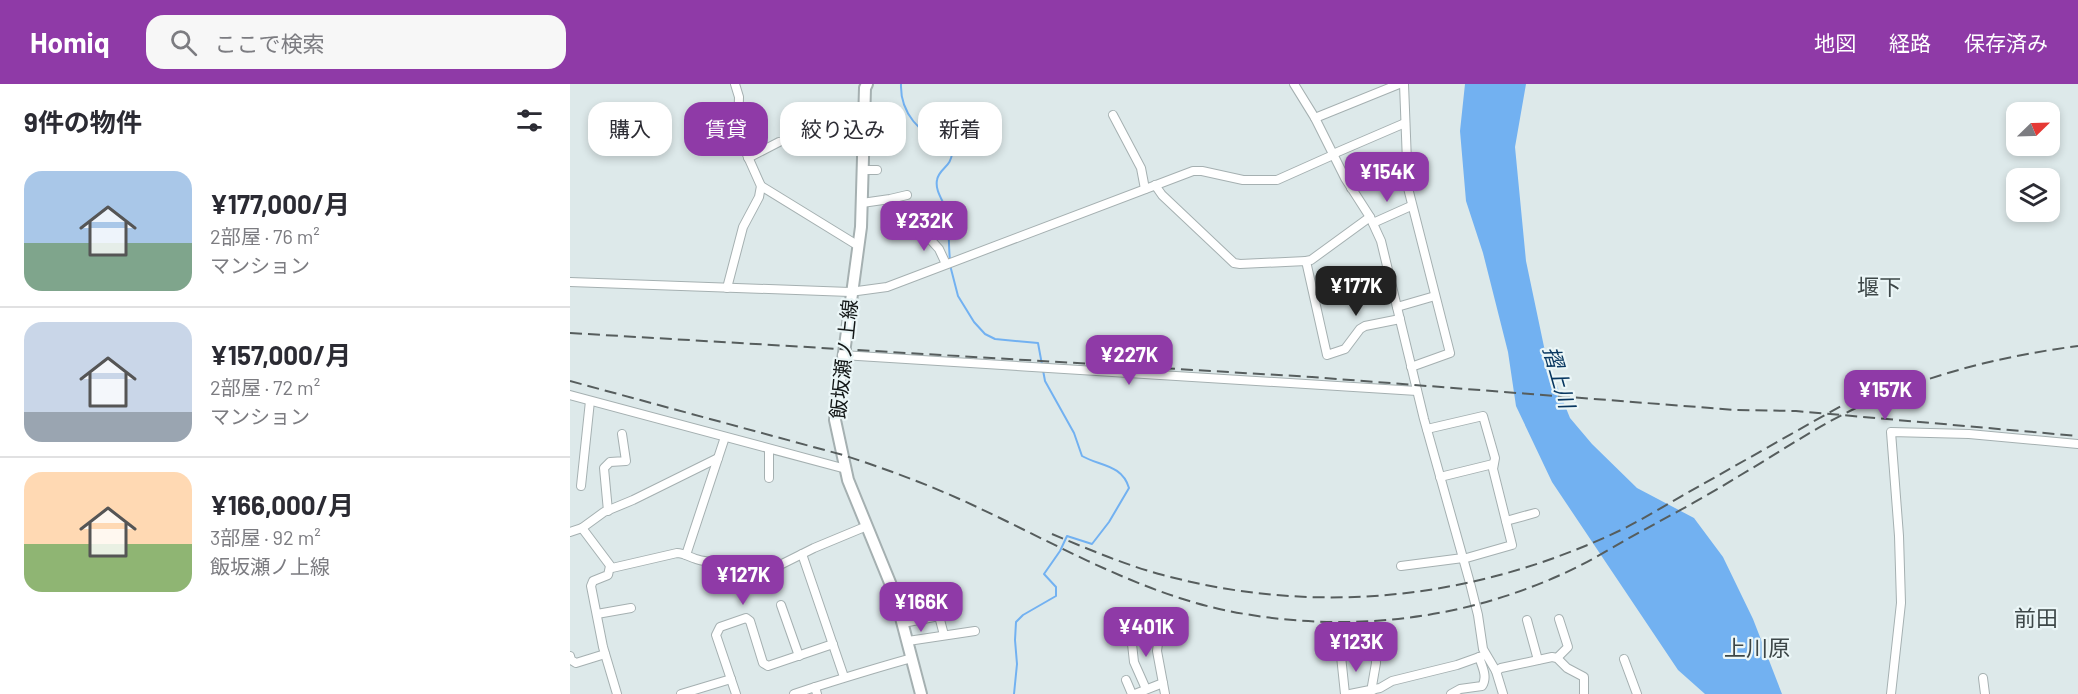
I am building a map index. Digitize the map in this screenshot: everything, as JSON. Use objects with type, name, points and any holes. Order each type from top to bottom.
[{"type":"main road","name":"飯坂瀬ノ上線","points":[[864,85],[865,138],[862,203],[835,420],[846,469],[895,595],[921,694]]},
{"type":"street","points":[[735,84],[739,97],[740,139],[761,186],[857,245]]},
{"type":"street","points":[[1315,118],[1399,84]]},
{"type":"street","points":[[1404,84],[1408,188],[1411,206],[1450,353],[1411,367]]},
{"type":"street","points":[[1296,85],[1382,241],[1417,391],[1478,615],[1485,682],[1482,686],[1460,689],[1451,694]]},
{"type":"street","points":[[1113,115],[1141,168],[1144,189]]},
{"type":"street","points":[[570,282],[850,292],[887,287],[1193,171],[1243,180],[1277,180],[1405,123]]},
{"type":"street","points":[[748,158],[779,142]]},
{"type":"street","points":[[1352,188],[1407,165]]},
{"type":"street","points":[[862,170],[878,170]]},
{"type":"street","points":[[1155,185],[1162,195],[1234,263],[1240,264],[1311,260],[1371,220],[1411,206]]},
{"type":"street","points":[[727,288],[743,227],[759,198],[761,186]]},
{"type":"street","points":[[862,203],[907,195]]},
{"type":"street","points":[[920,228],[939,249],[946,264]]},
{"type":"street","points":[[1306,261],[1327,355],[1345,349],[1360,329],[1365,326],[1400,319]]},
{"type":"street","points":[[1397,307],[1435,296]]},
{"type":"street","points":[[842,355],[1417,391]]},
{"type":"street","points":[[570,395],[846,469]]},
{"type":"street","points":[[581,486],[590,401]]},
{"type":"street","points":[[1401,566],[1463,558],[1512,545],[1493,469],[1495,458],[1483,416],[1427,429]]},
{"type":"street","points":[[1891,694],[1901,603],[1892,432],[1969,434],[2078,444]]},
{"type":"street","points":[[608,511],[604,468],[610,462],[626,461],[622,434]]},
{"type":"street","points":[[686,555],[725,437]]},
{"type":"street","points":[[769,448],[769,478]]},
{"type":"street","points":[[570,532],[718,458]]},
{"type":"street","points":[[1440,477],[1494,464]]},
{"type":"street","points":[[1506,521],[1534,513]]},
{"type":"street","points":[[582,528],[612,568],[676,553],[699,560],[728,562],[740,581],[867,526]]},
{"type":"street","points":[[802,554],[844,677]]},
{"type":"street","points":[[610,566],[608,575],[593,581],[591,586],[605,654],[617,694]]},
{"type":"street","points":[[781,604],[799,656]]},
{"type":"street","points":[[597,614],[631,609]]},
{"type":"street","points":[[903,623],[939,616],[944,635]]},
{"type":"street","points":[[1157,617],[1160,628],[1157,647],[1165,694]]},
{"type":"street","points":[[736,694],[716,635],[720,627],[746,618],[750,621],[764,663],[768,666],[833,644]]},
{"type":"street","points":[[1121,619],[1132,644],[1134,662],[1146,689]]},
{"type":"street","points":[[1557,658],[1568,647],[1559,619]]},
{"type":"street","points":[[1527,620],[1538,660]]},
{"type":"street","points":[[908,642],[975,631]]},
{"type":"street","points":[[1373,690],[1376,645]]},
{"type":"street","points":[[570,656],[571,660],[576,663],[605,654]]},
{"type":"street","points":[[1341,656],[1345,694]]},
{"type":"street","points":[[1482,656],[1496,671],[1503,694]]},
{"type":"street","points":[[1350,694],[1373,690],[1400,679],[1457,665],[1482,656]]},
{"type":"street","points":[[1496,671],[1552,657],[1557,658],[1567,668],[1584,677],[1584,694]]},
{"type":"street","points":[[794,694],[816,691],[844,677],[912,658]]},
{"type":"street","points":[[1624,659],[1637,694]]},
{"type":"street","points":[[1983,678],[1985,694]]},
{"type":"street","points":[[681,694],[731,679]]},
{"type":"street","points":[[1126,680],[1133,694],[1163,683]]},
{"type":"water","points":[[1465,84],[1526,84],[1515,147],[1526,261],[1547,361],[1570,418],[1592,444],[1637,488],[1694,518],[1723,557],[1753,619],[1782,694],[1705,694],[1678,670],[1552,482],[1516,406],[1508,352],[1483,253],[1466,201],[1460,131]]},
{"type":"waterway","points":[[901,84],[904,104],[913,121],[928,134],[946,142],[952,152],[950,161],[938,176],[937,184],[947,213],[950,260]]},
{"type":"waterway","points":[[950,265],[958,296],[974,322],[985,334],[995,339],[1038,343],[1045,381],[1074,433],[1082,456],[1116,470],[1126,480],[1129,488],[1109,522],[1092,544],[1067,536],[1044,574],[1056,587],[1056,596],[1023,615],[1016,622],[1017,664],[1014,694]]},
{"type":"railway","points":[[570,333],[1312,377],[1736,410],[1796,411],[2078,436]]},
{"type":"railway","points":[[570,381],[843,455],[912,479],[1109,570],[1176,597],[1245,614],[1325,622],[1404,618],[1443,612],[1520,591],[1589,561],[1715,491],[1824,424],[1881,397],[1964,368],[2020,355],[2078,346]]},
{"type":"railway","points":[[1052,534],[1149,571],[1222,588],[1280,595],[1339,597],[1397,594],[1455,585],[1512,572],[1568,553],[1623,529],[1845,404]]},
{"type":"district","name":"堰下","points":[[1879,286]]},
{"type":"district","name":"前田","points":[[2036,617]]},
{"type":"district","name":"上川原","points":[[1757,647]]},
{"type":"water label","name":"摺上川","points":[[1560,377]]}]
